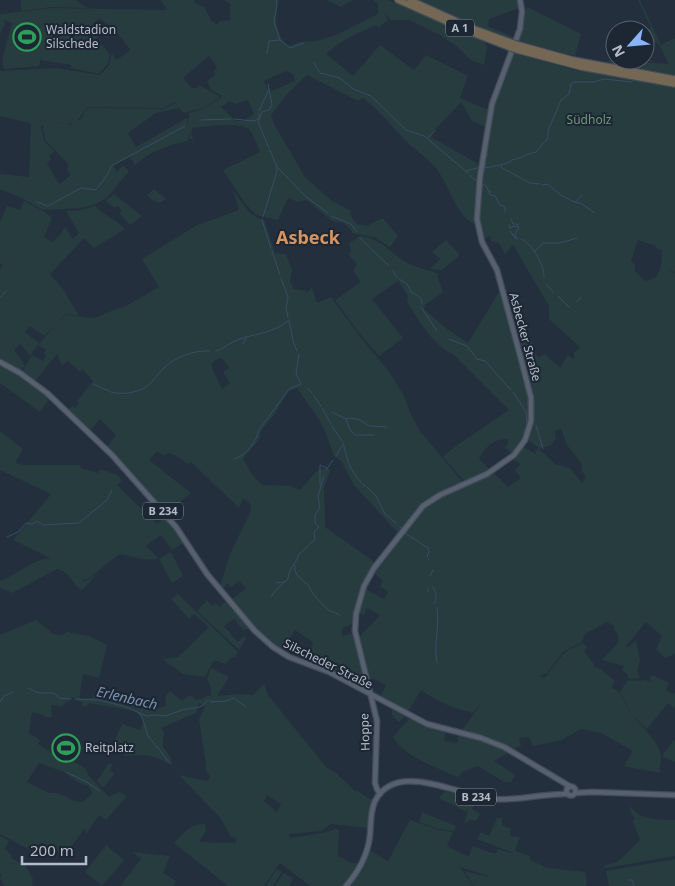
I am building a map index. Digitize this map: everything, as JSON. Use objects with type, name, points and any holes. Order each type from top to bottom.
[{"type":"highway","name":"A 1","points":[[407,2],[470,32],[515,46],[588,68],[675,84]]},
{"type":"highway","name":"A 1","points":[[515,46],[573,60],[675,79]]},
{"type":"main road","name":"Asbecker Straße","points":[[357,611],[368,577],[417,512],[430,501],[503,464],[518,451],[530,428],[532,405],[521,359],[496,270],[482,242],[477,219],[480,177],[492,104],[520,29],[522,11],[520,0]]},
{"type":"main road","name":"Silscheder Straße","points":[[0,362],[34,382],[48,393],[100,442],[172,521],[207,574],[264,640],[290,658],[329,672],[371,696],[433,726],[481,738],[504,747],[563,782],[571,790]]},
{"type":"main road","name":"Hoppe","points":[[357,611],[355,631],[377,725],[375,784],[380,794]]},
{"type":"main road","points":[[373,703],[379,700]]},
{"type":"main road","name":"B 234","points":[[346,886],[365,858],[369,842],[371,815],[375,802],[386,788],[396,783],[409,781],[491,799],[556,794],[571,790]]},
{"type":"main road","points":[[571,790],[582,792],[675,794]]},
{"type":"green space","points":[[21,0],[76,0],[87,8],[52,7],[21,11]]},
{"type":"green space","points":[[160,0],[194,0],[195,3],[204,7],[211,20],[217,25],[220,21],[230,20],[230,5],[232,6],[225,0],[279,0],[277,12],[278,30],[283,41],[288,46],[336,35],[378,14],[378,4],[373,0],[388,0],[485,42],[487,47],[484,65],[471,60],[455,45],[440,35],[409,20],[390,20],[385,12],[388,20],[378,28],[377,25],[357,34],[337,45],[326,54],[353,76],[380,45],[414,70],[426,55],[468,76],[460,98],[489,110],[486,127],[472,121],[461,102],[434,131],[431,137],[480,165],[474,224],[462,214],[434,166],[369,103],[363,98],[358,101],[307,75],[288,93],[271,115],[274,124],[305,177],[332,201],[350,210],[352,218],[357,224],[367,226],[383,218],[398,236],[390,247],[374,237],[352,233],[344,223],[332,221],[305,200],[298,202],[288,198],[278,220],[256,215],[244,202],[223,170],[260,152],[251,132],[243,126],[220,125],[192,128],[193,139],[190,139],[189,132],[188,141],[159,150],[135,165],[130,157],[113,166],[117,172],[123,165],[129,171],[108,197],[94,205],[80,208],[43,210],[20,197],[0,189],[0,174],[29,177],[31,123],[0,116],[0,71],[55,68],[100,75],[109,65],[112,53],[116,60],[130,49],[114,29],[99,18],[91,26],[99,35],[95,41],[104,47],[110,55],[108,63],[99,74],[71,68],[71,65],[41,60],[42,53],[39,66],[4,69],[2,60],[12,23],[4,20],[5,23],[0,34],[0,14],[52,8],[168,10]],"holes":[[[209,56],[217,67],[214,70],[215,75],[207,81],[211,90],[221,95],[221,98],[202,109],[189,113],[188,126],[187,118],[136,147],[128,133],[156,113],[179,108],[177,105],[183,113],[203,108],[219,98],[219,96],[199,85],[197,88],[192,88],[183,78]],[[286,71],[293,74],[295,81],[269,92],[264,81]],[[248,100],[254,114],[243,121],[236,121],[221,107],[230,101],[235,104]],[[176,103],[163,109],[89,108],[81,119],[73,123],[89,107],[163,108]],[[34,124],[43,126],[45,140],[69,165],[67,170],[71,175],[60,184],[47,163],[51,159],[49,156],[54,151],[44,141],[41,126]]]},
{"type":"green space","points":[[326,0],[353,0],[341,7]]},
{"type":"green space","points":[[418,0],[518,0],[520,8],[489,19],[488,26],[513,37],[515,40],[472,24]]},
{"type":"green space","points":[[638,0],[640,0],[649,20],[647,20]]},
{"type":"green space","points":[[527,7],[581,34],[575,56],[518,41]]},
{"type":"green space","points":[[655,32],[661,45],[675,38],[675,75],[647,70],[655,70],[655,63],[669,64],[656,42]]},
{"type":"green space","name":"Südholz","points":[[514,54],[575,70],[675,87],[675,272],[668,270],[675,273],[675,654],[665,658],[656,649],[662,636],[646,622],[626,646],[628,647],[636,641],[640,660],[637,671],[640,678],[629,679],[622,670],[624,666],[602,660],[618,643],[618,634],[614,630],[614,626],[607,622],[585,634],[582,642],[564,651],[547,673],[539,676],[544,678],[566,651],[583,643],[587,647],[584,651],[594,667],[601,669],[615,681],[611,687],[619,692],[632,715],[650,734],[657,745],[661,756],[660,773],[624,766],[633,751],[601,733],[581,729],[562,740],[533,746],[529,737],[519,738],[521,746],[512,749],[490,739],[461,731],[484,700],[473,713],[446,704],[421,690],[408,712],[381,696],[386,685],[368,678],[358,638],[380,615],[367,608],[364,615],[358,613],[365,589],[384,599],[388,592],[380,586],[383,581],[373,572],[423,508],[493,472],[508,487],[521,478],[515,470],[521,464],[512,459],[523,447],[536,454],[535,451],[539,448],[527,439],[523,440],[513,454],[504,447],[508,445],[508,439],[498,440],[488,447],[479,458],[490,470],[465,482],[443,457],[453,448],[509,410],[453,354],[433,339],[407,302],[408,296],[398,281],[372,299],[403,338],[379,356],[359,333],[335,300],[361,282],[353,271],[357,264],[348,254],[351,252],[349,243],[360,236],[367,237],[380,243],[402,260],[439,274],[437,275],[443,292],[425,305],[424,309],[447,329],[468,343],[499,292],[502,292],[519,344],[531,340],[538,358],[545,354],[562,368],[561,366],[568,355],[574,359],[573,354],[580,347],[549,319],[549,306],[513,245],[505,254],[499,243],[491,241],[491,236],[482,239],[478,217],[483,166],[497,95]],"holes":[[[638,240],[653,245],[662,251],[661,267],[656,277],[645,281],[635,271],[635,265],[631,261]],[[561,429],[567,445],[582,464],[581,470],[586,477],[582,483],[570,468],[555,464],[539,449],[551,445],[556,438],[554,431]]]},
{"type":"green space","points":[[154,189],[166,199],[159,203],[152,200],[147,195]]},
{"type":"green space","points":[[234,191],[250,213],[264,220],[275,253],[286,254],[292,270],[290,281],[294,289],[307,291],[305,294],[312,288],[317,303],[331,297],[390,373],[404,396],[411,415],[420,431],[464,484],[420,507],[399,534],[354,485],[341,461],[334,456],[320,421],[297,388],[289,391],[275,414],[263,428],[260,438],[243,459],[252,474],[262,485],[291,486],[300,490],[319,469],[328,468],[330,471],[324,487],[325,527],[376,563],[357,605],[353,624],[342,628],[342,636],[354,633],[365,678],[358,679],[355,685],[308,662],[313,642],[295,630],[290,638],[286,639],[287,649],[283,652],[263,637],[231,600],[246,588],[239,581],[231,587],[228,583],[222,589],[220,586],[230,554],[250,513],[250,504],[243,498],[239,508],[191,462],[187,464],[170,453],[163,455],[157,451],[149,460],[191,493],[166,513],[107,447],[116,435],[100,419],[90,431],[67,409],[73,406],[75,408],[79,403],[77,401],[93,381],[82,369],[80,372],[68,361],[62,365],[57,354],[35,381],[22,372],[32,355],[43,361],[46,356],[44,353],[46,350],[38,345],[65,316],[98,317],[128,305],[159,287],[142,259],[197,225],[239,210]],"holes":[[[222,358],[229,368],[223,372],[230,383],[222,389],[212,368],[212,363]]]},
{"type":"green space","points":[[114,194],[142,216],[130,225],[119,213],[122,211],[118,206],[115,208],[105,201]]},
{"type":"green space","points":[[24,201],[52,218],[44,237],[52,242],[65,227],[73,239],[79,233],[66,211],[81,210],[95,206],[125,229],[94,248],[84,238],[50,274],[63,289],[79,316],[68,314],[64,316],[44,336],[30,326],[25,332],[39,343],[30,356],[20,344],[14,350],[25,365],[20,371],[0,361],[0,270],[3,265],[0,264],[0,222],[7,206],[20,210]]},
{"type":"green space","points":[[446,240],[460,255],[442,270],[430,269],[440,259],[432,252]]},
{"type":"green space","points":[[0,363],[51,397],[40,412],[0,383]]},
{"type":"green space","points":[[0,431],[23,449],[15,463],[24,465],[80,465],[81,468],[98,473],[100,469],[117,475],[122,480],[117,485],[157,524],[166,516],[185,542],[172,550],[161,535],[146,546],[158,558],[147,560],[118,555],[88,579],[83,580],[75,575],[85,582],[98,573],[82,590],[78,588],[66,573],[57,569],[12,593],[0,588],[0,581],[40,560],[52,559],[13,540],[51,494],[0,470]]},
{"type":"green space","points":[[171,552],[183,576],[172,583],[159,559]]},
{"type":"green space","points":[[178,594],[238,652],[235,658],[232,657],[225,664],[214,660],[205,677],[183,674],[162,659],[178,657],[209,627],[194,614],[189,619],[171,599]]},
{"type":"green space","points":[[207,600],[212,606],[216,603],[219,607],[227,600],[251,629],[243,630],[234,619],[224,626],[238,642],[244,636],[246,638],[239,650],[197,611]]},
{"type":"green space","points":[[36,620],[53,634],[62,635],[66,632],[89,636],[107,645],[99,678],[83,674],[79,699],[92,698],[94,695],[114,701],[130,701],[150,711],[166,706],[165,697],[170,691],[182,701],[189,695],[197,700],[211,695],[211,687],[207,679],[211,668],[229,677],[217,696],[253,695],[264,684],[268,695],[326,767],[336,773],[356,792],[356,790],[373,801],[368,828],[331,824],[321,831],[289,834],[290,838],[339,830],[338,856],[351,863],[360,863],[343,886],[310,886],[280,863],[264,886],[228,886],[174,843],[188,829],[200,824],[205,824],[206,831],[199,842],[235,843],[237,838],[231,837],[221,819],[179,775],[207,781],[210,777],[205,769],[206,764],[199,719],[205,707],[199,703],[196,713],[161,728],[164,732],[163,747],[171,758],[172,766],[160,759],[149,756],[125,756],[123,752],[112,746],[122,724],[140,730],[144,720],[135,711],[89,703],[88,706],[82,706],[82,702],[71,697],[70,701],[62,706],[51,705],[52,717],[44,717],[44,715],[32,712],[29,733],[40,740],[38,744],[55,755],[58,752],[86,769],[88,775],[109,797],[119,792],[127,796],[106,820],[99,815],[86,834],[85,828],[64,855],[41,842],[32,851],[0,834],[0,635]],"holes":[[[39,763],[64,772],[76,781],[89,787],[92,794],[83,802],[74,801],[56,793],[49,793],[27,782]],[[267,795],[281,804],[277,812],[264,801]]]},
{"type":"green space","points":[[652,675],[669,683],[666,690],[675,693],[675,709],[668,703],[647,729],[632,715],[620,692],[627,681],[645,680],[653,683],[649,680]]},
{"type":"green space","points":[[392,708],[406,715],[399,722],[392,715]]},
{"type":"green space","points":[[410,718],[435,730],[446,731],[444,741],[457,743],[459,734],[487,742],[506,751],[511,751],[494,761],[515,775],[511,782],[504,782],[478,766],[462,772],[459,777],[411,755],[393,737]]},
{"type":"green space","points":[[675,739],[675,762],[663,757],[663,754]]},
{"type":"green space","points":[[109,763],[112,765],[110,771],[115,773],[103,788],[97,781]]},
{"type":"green space","points":[[445,791],[478,799],[472,809],[480,814],[476,821],[470,820],[464,824],[468,810],[465,811],[439,798]]},
{"type":"green space","points":[[630,805],[638,814],[650,818],[675,820],[675,856],[594,870],[604,868],[605,864],[615,863],[640,840],[633,822],[635,818],[631,813]]},
{"type":"green space","points":[[422,812],[456,826],[454,831],[439,829],[419,822]]},
{"type":"green space","points":[[497,818],[502,818],[502,825],[511,829],[510,836],[520,837],[515,851],[530,856],[530,860],[548,868],[585,872],[586,886],[474,886],[464,871],[489,876],[460,867],[473,886],[349,886],[366,859],[369,850],[388,861],[410,820],[439,830],[453,832],[447,846],[469,857],[472,846],[495,854],[498,849],[513,854],[477,839],[481,832],[489,836]]},
{"type":"green space","points":[[0,836],[9,841],[5,848],[12,856],[11,858],[25,865],[33,879],[32,886],[4,886],[0,878],[3,872],[0,875]]},
{"type":"green space","points":[[106,845],[124,860],[102,886],[85,872]]},
{"type":"green space","points":[[133,852],[170,856],[163,873],[176,881],[173,886],[120,886],[141,859]]},
{"type":"green space","points":[[675,859],[675,886],[609,886],[606,871]]},
{"type":"green space","points":[[277,869],[282,872],[273,886],[266,886]]},
{"type":"green space","points":[[284,873],[293,879],[289,886],[275,886]]},
{"type":"waterway","points":[[267,53],[269,41],[280,40],[274,22],[276,0]]},
{"type":"waterway","points":[[280,40],[290,48],[304,43]]},
{"type":"waterway","points":[[314,63],[320,73],[340,78],[353,89],[371,96],[406,130],[424,136],[468,173]]},
{"type":"waterway","points":[[488,154],[485,168],[505,164],[536,152],[548,138],[548,131],[561,100],[569,94],[573,82],[594,82],[604,79],[632,82]]},
{"type":"waterway","points":[[268,84],[272,105],[269,110],[262,112],[258,122],[269,148]]},
{"type":"waterway","points":[[259,111],[269,89]]},
{"type":"waterway","points":[[234,119],[253,121],[259,119],[259,113]]},
{"type":"waterway","points":[[201,120],[231,119]]},
{"type":"waterway","points":[[37,202],[48,206],[81,188],[95,190],[111,166],[185,126]]},
{"type":"waterway","points":[[428,137],[435,131]]},
{"type":"waterway","points":[[270,150],[277,167],[289,179]]},
{"type":"waterway","points":[[501,165],[502,168],[530,183],[540,184]]},
{"type":"waterway","points":[[263,217],[277,167]]},
{"type":"waterway","points":[[466,171],[477,168]]},
{"type":"waterway","points":[[470,175],[476,181]]},
{"type":"waterway","points":[[290,180],[305,196],[328,213]]},
{"type":"waterway","points":[[483,184],[487,187],[490,195],[495,196],[500,205],[505,207],[505,212]]},
{"type":"waterway","points":[[542,185],[547,184],[561,195],[582,204],[595,213]]},
{"type":"waterway","points":[[575,202],[582,195]]},
{"type":"waterway","points":[[331,216],[351,224],[357,232]]},
{"type":"waterway","points":[[511,219],[513,224],[517,224],[519,228],[515,234],[516,237]]},
{"type":"waterway","points":[[262,220],[271,248]]},
{"type":"waterway","points":[[509,224],[510,229],[513,226],[518,227]]},
{"type":"waterway","points":[[510,231],[518,239]]},
{"type":"waterway","points":[[359,237],[389,266]]},
{"type":"waterway","points":[[535,251],[543,243],[560,243],[577,238]]},
{"type":"waterway","points":[[521,239],[537,255],[544,272],[544,277]]},
{"type":"waterway","points":[[272,251],[280,275]]},
{"type":"waterway","points":[[393,271],[397,277]]},
{"type":"waterway","points":[[281,278],[288,297],[286,309],[288,317]]},
{"type":"waterway","points":[[399,279],[407,284],[411,292],[420,298],[422,304]]},
{"type":"waterway","points":[[547,285],[553,292]]},
{"type":"waterway","points":[[0,297],[6,291]]},
{"type":"waterway","points":[[558,296],[569,307]]},
{"type":"waterway","points":[[577,302],[581,297]]},
{"type":"waterway","points":[[421,307],[437,331]]},
{"type":"waterway","points":[[216,351],[237,340],[277,328],[289,320],[297,351]]},
{"type":"waterway","points":[[243,344],[246,338]]},
{"type":"waterway","points":[[449,339],[467,346],[477,359],[485,361],[511,390]]},
{"type":"waterway","points":[[111,392],[128,393],[138,391],[149,385],[162,369],[174,360],[192,353],[209,351]]},
{"type":"waterway","points":[[234,459],[243,455],[250,448],[259,430],[289,389],[301,384],[296,374],[299,354]]},
{"type":"waterway","points":[[93,384],[109,391]]},
{"type":"waterway","points":[[308,389],[312,393]]},
{"type":"waterway","points":[[513,392],[526,412],[527,427]]},
{"type":"waterway","points":[[314,396],[321,406]]},
{"type":"waterway","points":[[322,408],[331,424]]},
{"type":"waterway","points":[[332,412],[346,419],[360,420],[369,426],[387,427]]},
{"type":"waterway","points":[[346,419],[350,430],[355,435],[374,435]]},
{"type":"waterway","points":[[536,425],[543,449]]},
{"type":"waterway","points":[[332,426],[342,441]]},
{"type":"waterway","points":[[343,443],[351,468],[361,482]]},
{"type":"waterway","points":[[336,456],[342,446]]},
{"type":"waterway","points":[[326,470],[333,460]]},
{"type":"waterway","points":[[320,485],[320,465],[327,468]]},
{"type":"waterway","points":[[271,597],[288,579],[289,572],[299,554],[315,540],[314,532],[319,527],[315,523],[315,515],[320,508],[318,496],[324,476]]},
{"type":"waterway","points":[[362,483],[365,486]]},
{"type":"waterway","points":[[367,487],[376,496],[385,514],[396,523]]},
{"type":"waterway","points":[[7,537],[18,532],[26,523],[32,524],[37,521],[43,525],[79,523],[107,500],[112,490]]},
{"type":"waterway","points":[[405,533],[428,548],[427,557]]},
{"type":"waterway","points":[[295,565],[295,571],[298,576],[308,585],[313,594],[328,610],[340,615]]},
{"type":"waterway","points":[[430,576],[433,570]]},
{"type":"waterway","points":[[276,583],[285,582]]},
{"type":"waterway","points":[[432,586],[436,595],[434,604]]},
{"type":"waterway","points":[[437,608],[437,663]]},
{"type":"waterway","name":"Erlenbach","points":[[28,688],[38,693],[54,693],[59,698],[71,699]]},
{"type":"waterway","name":"Erlenbach","points":[[0,702],[4,696],[13,692]]},
{"type":"waterway","points":[[210,702],[226,701],[234,698],[246,707]]},
{"type":"waterway","name":"Erlenbach","points":[[75,699],[99,700],[123,706],[147,716],[166,716],[182,710],[200,707],[204,704]]},
{"type":"waterway","points":[[139,713],[148,736],[169,762]]},
{"type":"waterway","points":[[66,772],[100,791]]},
{"type":"waterway","points":[[629,880],[632,880],[634,886]]},
{"type":"place","name":"Waldstadion Silschede","points":[[27,37]]},
{"type":"place","name":"Reitplatz","points":[[66,748]]},
{"type":"district","name":"Asbeck","points":[[308,238]]}]
